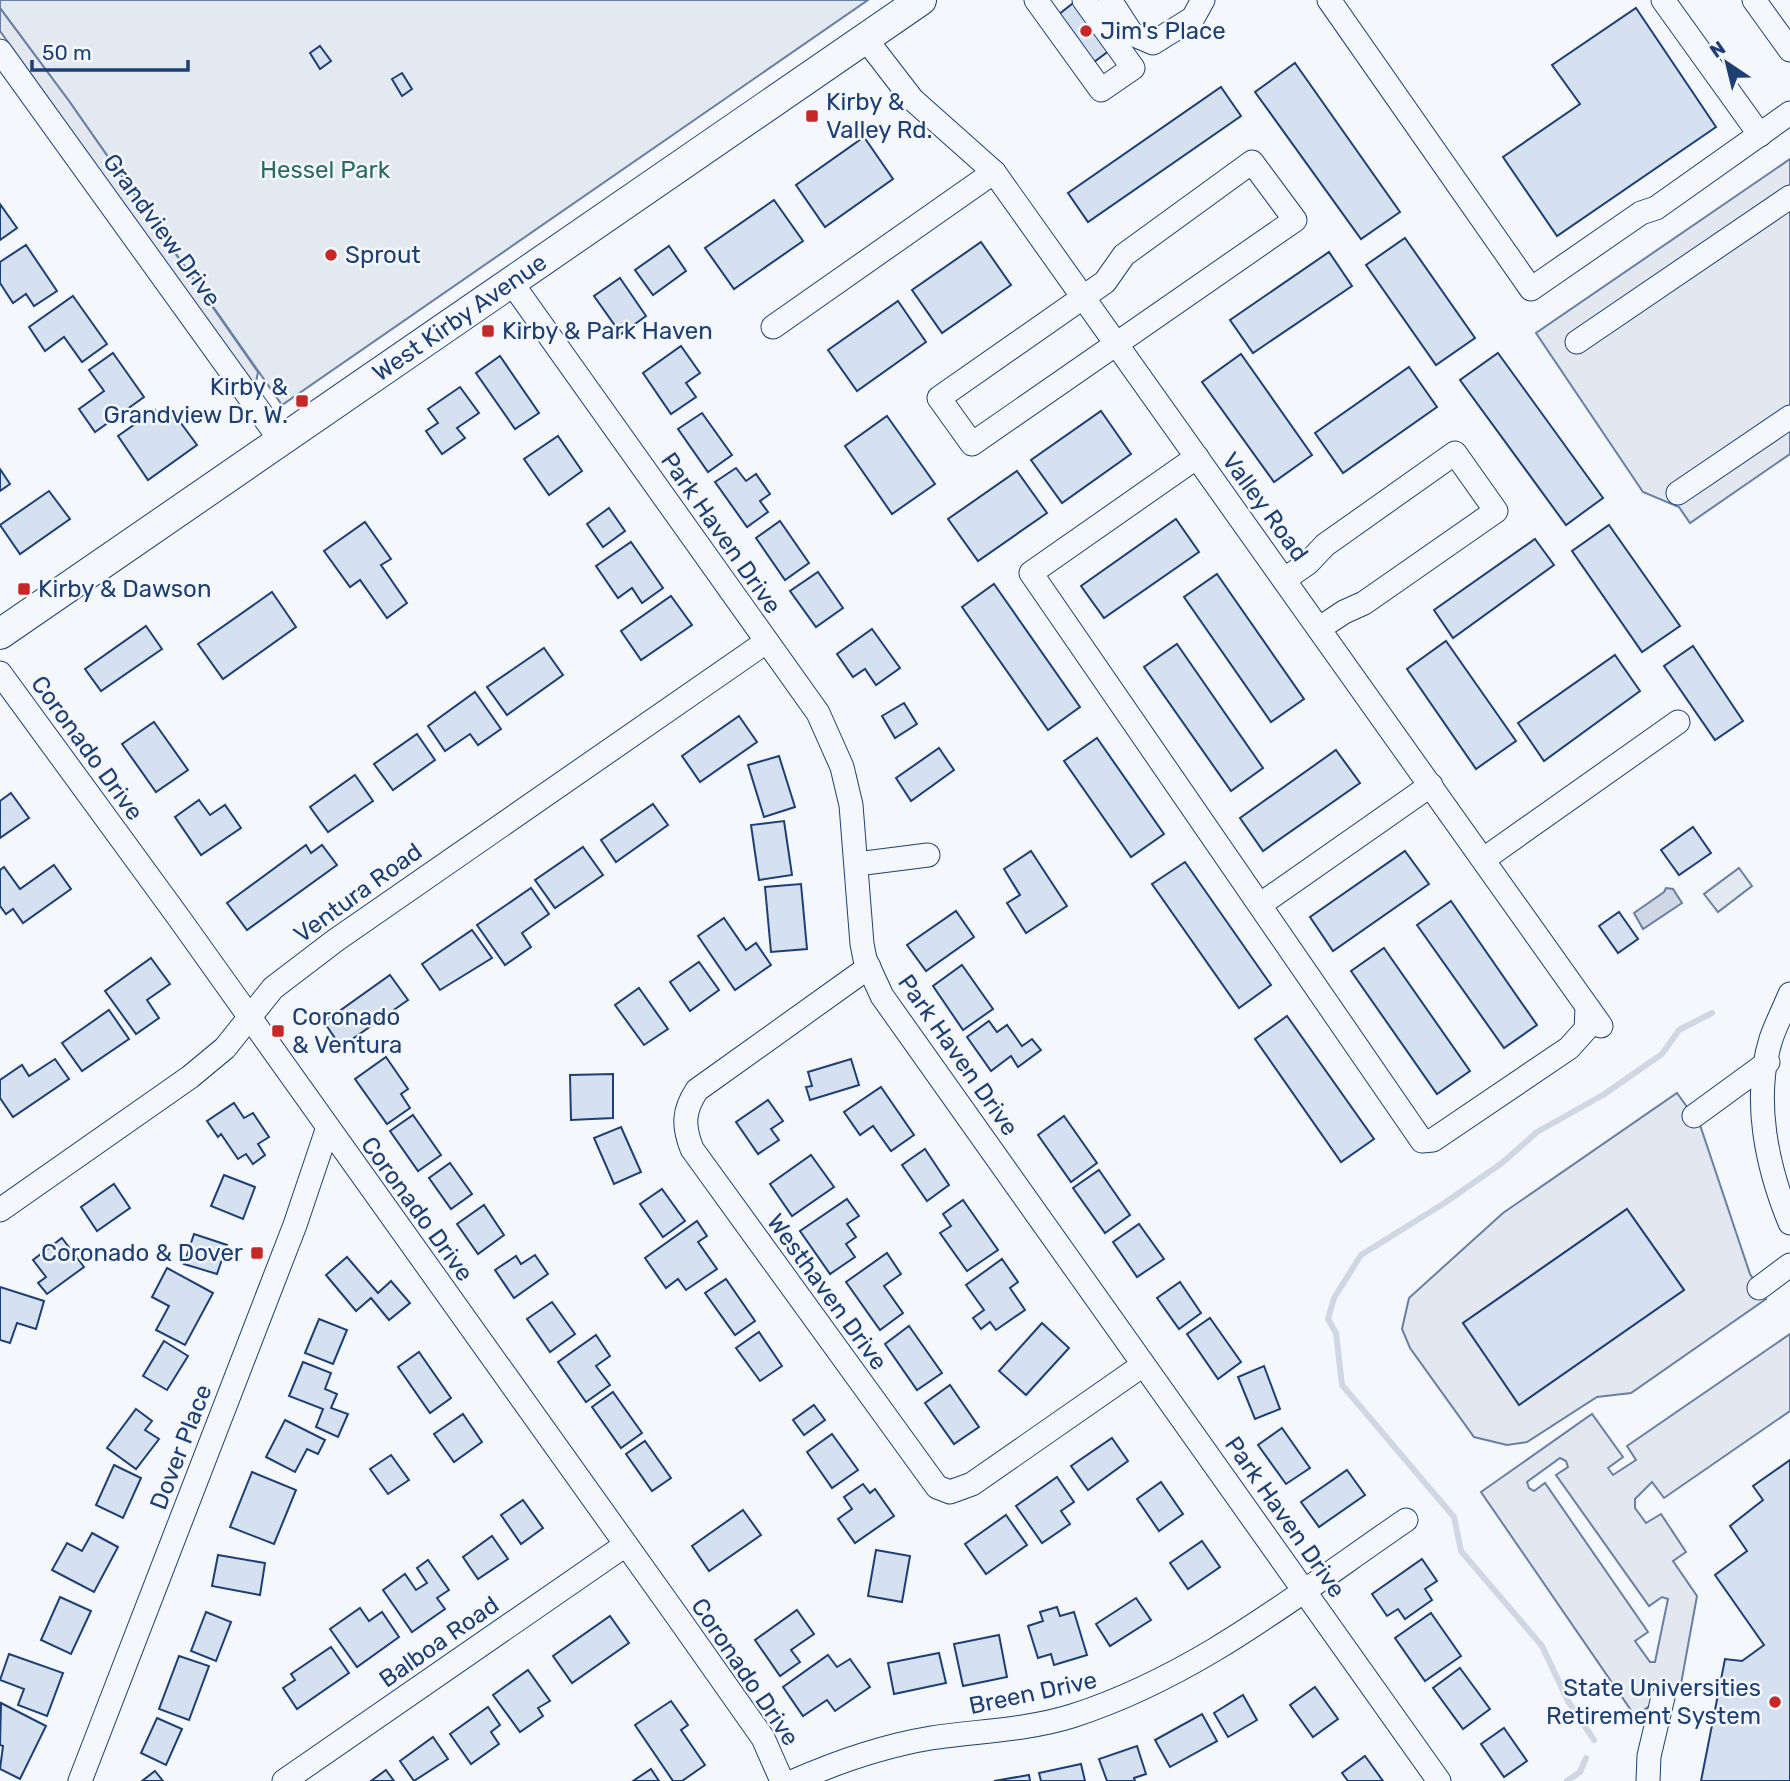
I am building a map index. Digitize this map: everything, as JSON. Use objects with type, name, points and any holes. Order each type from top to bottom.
[{"type":"main road","name":"West Kirby Avenue","points":[[4,624],[281,441],[921,0]]},
{"type":"street","points":[[1036,0],[1101,90],[1133,68],[1084,0]]},
{"type":"street","points":[[1110,0],[1132,34],[1153,43],[1193,18],[1203,0]]},
{"type":"street","points":[[1329,0],[1531,289],[1790,113]]},
{"type":"street","points":[[1663,0],[1759,135]]},
{"type":"street","points":[[1754,0],[1783,24],[1790,51]]},
{"type":"street","name":"Valley Road","points":[[865,38],[912,99],[995,172],[1594,1017],[1569,1048],[1433,1140],[1423,1141],[1261,904]]},
{"type":"street","name":"Grandview Drive","points":[[0,51],[281,441]]},
{"type":"street","points":[[1252,162],[1294,220],[1117,344],[972,444],[939,398],[1105,282],[1124,256],[1252,162]]},
{"type":"street","points":[[773,327],[995,172]]},
{"type":"street","points":[[1577,342],[1790,197]]},
{"type":"street","name":"Park Haven Drive","points":[[511,282],[827,730],[842,767],[851,806],[861,933],[869,967],[882,996],[1439,1781]]},
{"type":"street","points":[[1678,494],[1790,417]]},
{"type":"street","points":[[1285,579],[1308,563],[1325,545],[1455,453],[1496,511],[1364,603],[1343,612],[1320,628]]},
{"type":"street","points":[[1197,457],[1031,573],[1261,904],[1431,785]]},
{"type":"street","name":"Ventura Road","points":[[0,1210],[190,1077],[225,1048],[273,988],[336,940],[766,642]]},
{"type":"street","name":"Coronado Drive","points":[[0,673],[763,1738],[782,1781]]},
{"type":"street","points":[[1483,859],[1678,722]]},
{"type":"street","points":[[857,864],[928,855]]},
{"type":"street","name":"Westhaven Drive","points":[[869,967],[697,1090],[688,1103],[684,1119],[692,1149],[937,1487],[950,1492],[972,1484],[1143,1365]]},
{"type":"street","points":[[1789,1220],[1773,1180],[1762,1111],[1771,1040],[1790,994]]},
{"type":"street","points":[[1694,1116],[1768,1062]]},
{"type":"street","name":"Dover Place","points":[[80,1781],[295,1225],[327,1130]]},
{"type":"street","points":[[1759,1287],[1790,1265]]},
{"type":"street","name":"Breen Drive","points":[[794,1781],[879,1750],[1068,1717],[1119,1700],[1176,1674],[1217,1649],[1406,1520]]},
{"type":"street","name":"Balboa Road","points":[[285,1781],[624,1546]]},
{"type":"street","points":[[1648,1781],[1649,1755],[1663,1697]]},
{"type":"green space","name":"Hessel Park","points":[[0,0],[868,0],[282,405],[69,101],[0,8]]},
{"type":"green space","points":[[1739,868],[1752,886],[1718,912],[1704,894]]},
{"type":"shaded area","points":[[0,8],[69,101],[258,372],[255,387],[0,31]]},
{"type":"shaded area","points":[[1790,159],[1790,454],[1690,523],[1679,507],[1643,492],[1536,333]]},
{"type":"shaded area","points":[[1666,888],[1673,889],[1682,903],[1643,929],[1634,913]]},
{"type":"shaded area","points":[[1677,1093],[1700,1125],[1750,1274],[1766,1299],[1631,1393],[1597,1397],[1527,1442],[1507,1445],[1474,1437],[1410,1348],[1402,1329],[1409,1298],[1503,1213]],"holes":[[[1627,1209],[1684,1290],[1520,1404],[1463,1323]]]},
{"type":"shaded area","points":[[1790,1334],[1790,1411],[1664,1498],[1652,1482],[1635,1499],[1635,1508],[1646,1523],[1661,1514],[1686,1552],[1673,1561],[1697,1596],[1681,1684],[1635,1716],[1481,1492],[1592,1414],[1623,1457],[1608,1468],[1613,1475],[1636,1460],[1627,1446]],"holes":[[[1560,1458],[1566,1461],[1568,1467],[1556,1475],[1649,1606],[1662,1597],[1668,1599],[1655,1662],[1650,1662],[1635,1641],[1648,1632],[1545,1483],[1534,1491],[1529,1488],[1527,1482]]]},
{"type":"building","name":"Jim's Place","points":[[1077,0],[1114,47],[1094,62],[1058,15]]},
{"type":"building","points":[[1636,8],[1716,127],[1557,236],[1503,157],[1580,104],[1552,65]]},
{"type":"building","points":[[320,46],[331,61],[320,69],[310,53]]},
{"type":"building","points":[[1295,63],[1400,212],[1361,239],[1255,92]]},
{"type":"building","points":[[402,73],[412,89],[402,96],[392,79]]},
{"type":"building","points":[[1221,87],[1241,116],[1088,222],[1068,193]]},
{"type":"building","points":[[864,137],[893,179],[825,227],[796,185]]},
{"type":"building","points":[[774,200],[803,241],[734,289],[705,248]]},
{"type":"building","points":[[0,204],[17,228],[0,240]]},
{"type":"building","points":[[1405,238],[1475,338],[1436,365],[1366,265]]},
{"type":"building","points":[[981,242],[1011,285],[942,333],[912,290]]},
{"type":"building","points":[[26,245],[57,291],[34,306],[26,294],[13,303],[0,283],[0,262]]},
{"type":"building","points":[[669,246],[686,271],[653,295],[635,270]]},
{"type":"building","points":[[1329,252],[1352,286],[1253,353],[1230,320]]},
{"type":"building","points":[[620,278],[646,316],[621,334],[594,296]]},
{"type":"building","points":[[73,296],[107,344],[82,362],[64,337],[45,351],[29,327]]},
{"type":"building","points":[[898,301],[926,342],[857,391],[828,350]]},
{"type":"building","points":[[681,346],[700,373],[686,383],[696,397],[671,414],[643,373]]},
{"type":"building","points":[[113,353],[144,397],[95,432],[79,409],[104,391],[89,370]]},
{"type":"building","points":[[1498,353],[1603,498],[1566,525],[1460,380]]},
{"type":"building","points":[[1241,354],[1312,455],[1274,482],[1202,382]]},
{"type":"building","points":[[500,356],[539,413],[515,429],[476,373]]},
{"type":"building","points":[[1409,367],[1437,407],[1343,473],[1315,433]]},
{"type":"building","points":[[460,387],[479,413],[457,428],[465,438],[442,454],[426,431],[438,423],[428,409]]},
{"type":"building","points":[[155,410],[164,422],[175,415],[197,445],[148,480],[118,436]]},
{"type":"building","points":[[1101,411],[1131,454],[1062,503],[1031,460]]},
{"type":"building","points":[[702,413],[732,455],[708,472],[678,429]]},
{"type":"building","points":[[887,416],[935,484],[892,514],[845,446]]},
{"type":"building","points":[[558,436],[582,471],[549,495],[524,459]]},
{"type":"building","points":[[736,468],[746,481],[756,474],[770,494],[760,501],[768,512],[747,527],[715,482]]},
{"type":"building","points":[[0,469],[10,484],[0,491]]},
{"type":"building","points":[[1017,471],[1047,513],[978,561],[948,519]]},
{"type":"building","points":[[49,491],[70,519],[20,554],[0,525]]},
{"type":"building","points":[[609,508],[625,531],[603,547],[587,524]]},
{"type":"building","points":[[1176,519],[1199,552],[1104,618],[1081,586]]},
{"type":"building","points":[[780,521],[809,563],[785,580],[756,538]]},
{"type":"building","points":[[365,522],[391,559],[381,565],[407,603],[387,618],[360,580],[350,587],[324,551]]},
{"type":"building","points":[[1609,525],[1680,626],[1642,652],[1572,551]]},
{"type":"building","points":[[1535,539],[1554,565],[1453,638],[1434,610]]},
{"type":"building","points":[[631,542],[663,588],[642,603],[632,588],[618,598],[596,566]]},
{"type":"building","points":[[818,572],[843,608],[816,627],[790,591]]},
{"type":"building","points":[[1217,574],[1304,699],[1271,722],[1184,597]]},
{"type":"building","points":[[994,584],[1080,707],[1048,730],[962,607]]},
{"type":"building","points":[[272,592],[296,627],[223,679],[198,644]]},
{"type":"building","points":[[671,596],[692,625],[641,660],[621,631]]},
{"type":"building","points":[[146,626],[162,649],[101,691],[85,669]]},
{"type":"building","points":[[872,629],[900,668],[876,685],[865,669],[853,677],[837,654]]},
{"type":"building","points":[[1446,641],[1516,741],[1476,769],[1407,669]]},
{"type":"building","points":[[1177,644],[1263,768],[1231,791],[1144,667]]},
{"type":"building","points":[[1693,646],[1743,721],[1715,740],[1664,666]]},
{"type":"building","points":[[544,648],[563,675],[507,715],[487,687]]},
{"type":"building","points":[[1615,655],[1640,691],[1544,761],[1518,723]]},
{"type":"building","points":[[475,692],[501,729],[478,745],[470,734],[445,751],[428,726]]},
{"type":"building","points":[[904,703],[917,724],[895,738],[882,716]]},
{"type":"building","points":[[739,716],[757,742],[700,782],[682,756]]},
{"type":"building","points":[[154,722],[188,770],[156,792],[122,744]]},
{"type":"building","points":[[417,734],[435,760],[393,790],[374,764]]},
{"type":"building","points":[[1097,738],[1164,834],[1131,857],[1064,761]]},
{"type":"building","points":[[939,748],[954,770],[911,801],[896,778]]},
{"type":"building","points":[[1336,750],[1360,783],[1263,851],[1240,818]]},
{"type":"building","points":[[779,756],[795,807],[764,817],[748,765]]},
{"type":"building","points":[[355,775],[373,801],[328,832],[310,807]]},
{"type":"building","points":[[11,793],[29,818],[0,838],[0,801]]},
{"type":"building","points":[[199,800],[210,815],[225,805],[241,828],[201,855],[175,817]]},
{"type":"building","points":[[653,804],[668,825],[616,862],[601,840]]},
{"type":"building","points":[[784,821],[792,875],[759,880],[751,825]]},
{"type":"building","points":[[1693,827],[1711,853],[1679,875],[1661,850]]},
{"type":"building","points":[[306,845],[311,853],[322,845],[337,865],[247,930],[227,903]]},
{"type":"building","points":[[583,847],[603,875],[555,908],[535,880]]},
{"type":"building","points":[[1031,851],[1067,906],[1026,933],[1007,903],[1020,895],[1004,869]]},
{"type":"building","points":[[1405,851],[1429,884],[1333,951],[1310,917]]},
{"type":"building","points":[[1185,862],[1271,985],[1239,1008],[1152,884]]},
{"type":"building","points":[[54,865],[71,889],[23,923],[13,909],[6,914],[0,906],[0,870],[4,867],[20,889]]},
{"type":"building","points":[[801,884],[807,949],[771,952],[765,887]]},
{"type":"building","points":[[531,888],[549,914],[522,933],[531,947],[505,965],[477,925]]},
{"type":"building","points":[[1451,901],[1537,1025],[1504,1048],[1417,925]]},
{"type":"building","points":[[956,911],[974,937],[926,971],[907,945]]},
{"type":"building","points":[[1619,912],[1638,939],[1618,953],[1599,926]]},
{"type":"building","points":[[724,918],[746,950],[756,943],[771,965],[735,990],[698,936]]},
{"type":"building","points":[[472,930],[492,958],[440,990],[422,964]]},
{"type":"building","points":[[1384,948],[1470,1071],[1437,1094],[1351,971]]},
{"type":"building","points":[[151,958],[170,984],[147,1000],[159,1018],[136,1034],[105,991]]},
{"type":"building","points":[[699,962],[719,990],[690,1011],[670,982]]},
{"type":"building","points":[[962,965],[993,1009],[963,1030],[933,986]]},
{"type":"building","points":[[390,975],[408,1000],[341,1047],[324,1022]]},
{"type":"building","points":[[639,988],[668,1029],[644,1045],[615,1005]]},
{"type":"building","points":[[109,1010],[129,1039],[82,1071],[62,1043]]},
{"type":"building","points":[[1287,1016],[1374,1139],[1341,1162],[1255,1039]]},
{"type":"building","points":[[989,1021],[997,1032],[1007,1025],[1022,1046],[1032,1039],[1041,1050],[1018,1067],[1011,1056],[991,1071],[967,1037]]},
{"type":"building","points":[[386,1057],[408,1089],[401,1094],[410,1108],[387,1124],[355,1079]]},
{"type":"building","points":[[55,1059],[69,1079],[13,1117],[0,1098],[0,1080],[22,1065],[29,1076]]},
{"type":"building","points":[[851,1059],[859,1085],[810,1100],[806,1087],[812,1086],[808,1072]]},
{"type":"building","points":[[613,1074],[613,1118],[571,1120],[570,1075]]},
{"type":"building","points":[[881,1087],[914,1135],[891,1151],[873,1126],[860,1135],[844,1112]]},
{"type":"building","points":[[768,1100],[783,1121],[771,1129],[779,1140],[758,1154],[736,1122]]},
{"type":"building","points":[[234,1103],[244,1118],[253,1113],[269,1137],[258,1144],[265,1155],[253,1164],[246,1154],[238,1159],[221,1134],[218,1137],[207,1121]]},
{"type":"building","points":[[413,1115],[441,1155],[418,1171],[390,1131]]},
{"type":"building","points":[[1064,1116],[1097,1163],[1071,1182],[1038,1135]]},
{"type":"building","points":[[621,1127],[641,1172],[614,1184],[594,1138]]},
{"type":"building","points":[[925,1149],[949,1185],[927,1201],[902,1165]]},
{"type":"building","points":[[811,1155],[834,1187],[792,1216],[770,1184]]},
{"type":"building","points":[[450,1163],[472,1194],[451,1209],[429,1178]]},
{"type":"building","points":[[1099,1170],[1130,1215],[1105,1233],[1073,1188]]},
{"type":"building","points":[[224,1175],[255,1187],[243,1219],[211,1206]]},
{"type":"building","points":[[114,1184],[130,1208],[97,1231],[81,1207]]},
{"type":"building","points":[[662,1189],[685,1221],[663,1237],[640,1204]]},
{"type":"building","points":[[847,1199],[859,1216],[847,1224],[856,1237],[846,1244],[855,1257],[830,1274],[800,1231]]},
{"type":"building","points":[[963,1200],[998,1250],[967,1271],[940,1233],[951,1226],[943,1214]]},
{"type":"building","points":[[484,1205],[504,1235],[478,1254],[457,1224]]},
{"type":"building","points":[[1627,1209],[1684,1290],[1519,1405],[1463,1323]]},
{"type":"building","points":[[697,1221],[707,1236],[698,1242],[717,1269],[686,1290],[678,1279],[666,1288],[645,1258]]},
{"type":"building","points":[[1139,1224],[1164,1259],[1137,1277],[1113,1242]]},
{"type":"building","points":[[194,1234],[227,1245],[217,1274],[184,1264]]},
{"type":"building","points":[[62,1238],[84,1267],[47,1294],[38,1283],[46,1277],[33,1260]]},
{"type":"building","points":[[887,1253],[901,1274],[884,1286],[903,1313],[880,1330],[846,1282]]},
{"type":"building","points":[[535,1255],[548,1274],[514,1298],[495,1270],[516,1256],[521,1264]]},
{"type":"building","points":[[347,1257],[378,1293],[391,1281],[410,1303],[389,1320],[371,1298],[356,1311],[326,1275]]},
{"type":"building","points":[[1002,1259],[1018,1282],[1010,1288],[1025,1310],[996,1330],[990,1322],[981,1329],[973,1318],[984,1310],[966,1285]]},
{"type":"building","points":[[167,1268],[213,1293],[185,1345],[156,1330],[169,1306],[152,1297]]},
{"type":"building","points":[[726,1279],[755,1321],[735,1335],[705,1293]]},
{"type":"building","points":[[1180,1282],[1201,1313],[1179,1329],[1157,1298]]},
{"type":"building","points":[[0,1287],[44,1301],[36,1329],[17,1323],[10,1343],[0,1340]]},
{"type":"building","points":[[552,1302],[575,1334],[550,1352],[527,1319]]},
{"type":"building","points":[[1210,1318],[1241,1362],[1218,1379],[1187,1334]]},
{"type":"building","points":[[319,1319],[347,1330],[333,1364],[305,1353]]},
{"type":"building","points":[[1042,1323],[1069,1348],[1026,1395],[999,1371]]},
{"type":"building","points":[[909,1326],[942,1373],[917,1390],[885,1344]]},
{"type":"building","points":[[759,1332],[782,1366],[760,1381],[736,1348]]},
{"type":"building","points":[[596,1335],[610,1356],[596,1366],[610,1385],[586,1402],[558,1362]]},
{"type":"building","points":[[164,1341],[188,1356],[167,1390],[143,1376]]},
{"type":"building","points":[[419,1352],[451,1398],[430,1413],[398,1367]]},
{"type":"building","points":[[303,1362],[331,1373],[325,1389],[337,1394],[331,1408],[348,1414],[338,1437],[316,1427],[323,1409],[289,1396]]},
{"type":"building","points":[[1264,1366],[1280,1409],[1255,1419],[1238,1377]]},
{"type":"building","points":[[950,1385],[979,1427],[954,1444],[925,1403]]},
{"type":"building","points":[[613,1392],[642,1433],[621,1448],[592,1407]]},
{"type":"building","points":[[814,1405],[825,1420],[804,1435],[793,1420]]},
{"type":"building","points":[[136,1409],[152,1421],[145,1430],[159,1439],[136,1469],[107,1448]]},
{"type":"building","points":[[463,1414],[482,1442],[454,1462],[434,1434]]},
{"type":"building","points":[[285,1420],[325,1440],[318,1454],[307,1449],[295,1472],[266,1457]]},
{"type":"building","points":[[1282,1428],[1310,1468],[1286,1484],[1258,1445]]},
{"type":"building","points":[[832,1434],[858,1470],[832,1488],[807,1452]]},
{"type":"building","points":[[1112,1438],[1128,1461],[1088,1490],[1071,1466]]},
{"type":"building","points":[[645,1441],[671,1478],[652,1491],[626,1454]]},
{"type":"building","points":[[391,1455],[409,1480],[388,1494],[370,1469]]},
{"type":"building","points":[[1790,1460],[1790,1781],[1701,1781],[1725,1659],[1742,1661],[1764,1645],[1715,1575],[1747,1551],[1730,1526],[1763,1500],[1753,1486]]},
{"type":"building","points":[[114,1465],[141,1478],[123,1518],[96,1505]]},
{"type":"building","points":[[1347,1470],[1365,1495],[1319,1527],[1301,1502]]},
{"type":"building","points":[[252,1472],[296,1490],[274,1544],[230,1527]]},
{"type":"building","points":[[1057,1477],[1074,1502],[1061,1511],[1070,1524],[1042,1543],[1016,1506]]},
{"type":"building","points":[[1161,1482],[1183,1514],[1159,1531],[1137,1499]]},
{"type":"building","points":[[863,1484],[870,1493],[875,1489],[894,1516],[855,1543],[838,1519],[852,1509],[844,1497]]},
{"type":"building","points":[[523,1500],[543,1528],[521,1544],[501,1515]]},
{"type":"building","points":[[743,1510],[761,1535],[709,1571],[692,1546]]},
{"type":"building","points":[[1006,1515],[1027,1545],[986,1574],[965,1544]]},
{"type":"building","points":[[92,1533],[118,1547],[94,1592],[52,1570],[67,1543],[82,1551]]},
{"type":"building","points":[[492,1536],[508,1559],[478,1579],[463,1557]]},
{"type":"building","points":[[1202,1541],[1220,1567],[1188,1589],[1170,1563]]},
{"type":"building","points":[[876,1550],[910,1556],[902,1602],[868,1596]]},
{"type":"building","points":[[218,1555],[265,1563],[260,1595],[212,1586]]},
{"type":"building","points":[[1422,1559],[1437,1581],[1425,1589],[1432,1600],[1405,1619],[1398,1609],[1387,1616],[1372,1594]]},
{"type":"building","points":[[428,1560],[449,1590],[437,1598],[445,1609],[412,1632],[383,1590],[405,1574],[416,1590],[427,1583],[417,1568]]},
{"type":"building","points":[[60,1597],[91,1611],[71,1654],[41,1640]]},
{"type":"building","points":[[1136,1598],[1151,1620],[1110,1646],[1096,1624]]},
{"type":"building","points":[[1057,1607],[1060,1616],[1074,1612],[1087,1655],[1054,1665],[1051,1654],[1038,1658],[1028,1626],[1043,1621],[1040,1612]]},
{"type":"building","points":[[360,1608],[369,1621],[382,1612],[399,1637],[357,1667],[330,1629]]},
{"type":"building","points":[[797,1610],[814,1634],[791,1650],[800,1662],[780,1676],[755,1640]]},
{"type":"building","points":[[206,1612],[231,1622],[216,1661],[191,1651]]},
{"type":"building","points":[[1431,1613],[1461,1656],[1425,1681],[1395,1638]]},
{"type":"building","points":[[610,1616],[629,1643],[572,1683],[553,1656]]},
{"type":"building","points":[[999,1635],[1007,1677],[963,1686],[954,1644]]},
{"type":"building","points":[[331,1647],[349,1673],[297,1709],[283,1688],[295,1680],[291,1674]]},
{"type":"building","points":[[939,1653],[946,1683],[894,1694],[888,1663]]},
{"type":"building","points":[[9,1654],[63,1673],[47,1716],[18,1705],[24,1689],[0,1680]]},
{"type":"building","points":[[828,1655],[837,1667],[850,1659],[870,1687],[835,1711],[827,1700],[803,1716],[783,1687]]},
{"type":"building","points":[[179,1656],[209,1666],[189,1720],[159,1709]]},
{"type":"building","points":[[1460,1668],[1490,1709],[1463,1729],[1433,1688]]},
{"type":"building","points":[[528,1670],[550,1701],[538,1708],[543,1716],[520,1732],[493,1695]]},
{"type":"building","points":[[1315,1687],[1338,1719],[1313,1737],[1290,1705]]},
{"type":"building","points":[[1243,1695],[1257,1720],[1228,1737],[1214,1713]]},
{"type":"building","points":[[671,1701],[688,1725],[681,1730],[705,1765],[682,1781],[673,1781],[635,1725]]},
{"type":"building","points":[[1,1703],[46,1726],[20,1779],[0,1769],[3,1746],[0,1745]]},
{"type":"building","points":[[488,1707],[500,1725],[491,1732],[499,1744],[471,1764],[450,1734]]},
{"type":"building","points":[[1202,1714],[1217,1741],[1170,1767],[1155,1740]]},
{"type":"building","points":[[157,1718],[182,1729],[166,1765],[141,1753]]},
{"type":"building","points":[[1504,1728],[1527,1761],[1504,1777],[1481,1744]]},
{"type":"building","points":[[433,1737],[448,1759],[414,1781],[400,1761]]},
{"type":"building","points":[[1137,1746],[1146,1774],[1134,1778],[1135,1781],[1107,1781],[1099,1759]]},
{"type":"building","points":[[1365,1756],[1383,1781],[1348,1781],[1342,1773]]},
{"type":"building","points":[[1081,1764],[1085,1781],[1041,1781],[1039,1773]]},
{"type":"building","points":[[651,1769],[659,1781],[633,1781]]},
{"type":"building","points":[[386,1770],[394,1781],[371,1781]]},
{"type":"building","points":[[155,1771],[163,1781],[142,1781]]},
{"type":"building","points":[[1029,1775],[1030,1781],[994,1781]]},
{"type":"waterway","points":[[1594,1740],[1568,1701],[1542,1646],[1461,1551],[1454,1517],[1342,1385],[1336,1333],[1328,1319],[1334,1298],[1361,1255],[1502,1163],[1537,1132],[1603,1095],[1662,1054],[1679,1030],[1712,1013]]},
{"type":"waterway","points":[[1567,1781],[1580,1772],[1586,1758]]},
{"type":"place","name":"Jim's Place","points":[[1086,31]]},
{"type":"place","name":"Kirby & Valley Rd.","points":[[812,116]]},
{"type":"place","name":"Sprout","points":[[331,255]]},
{"type":"place","name":"Kirby & Park Haven","points":[[488,331]]},
{"type":"place","name":"Kirby & Grandview Dr. W.","points":[[302,401]]},
{"type":"place","name":"Kirby & Dawson","points":[[24,589]]},
{"type":"place","name":"Coronado & Ventura","points":[[278,1031]]},
{"type":"place","name":"Coronado & Dover","points":[[257,1253]]},
{"type":"place","name":"State Universities Retirement System","points":[[1775,1702]]}]
